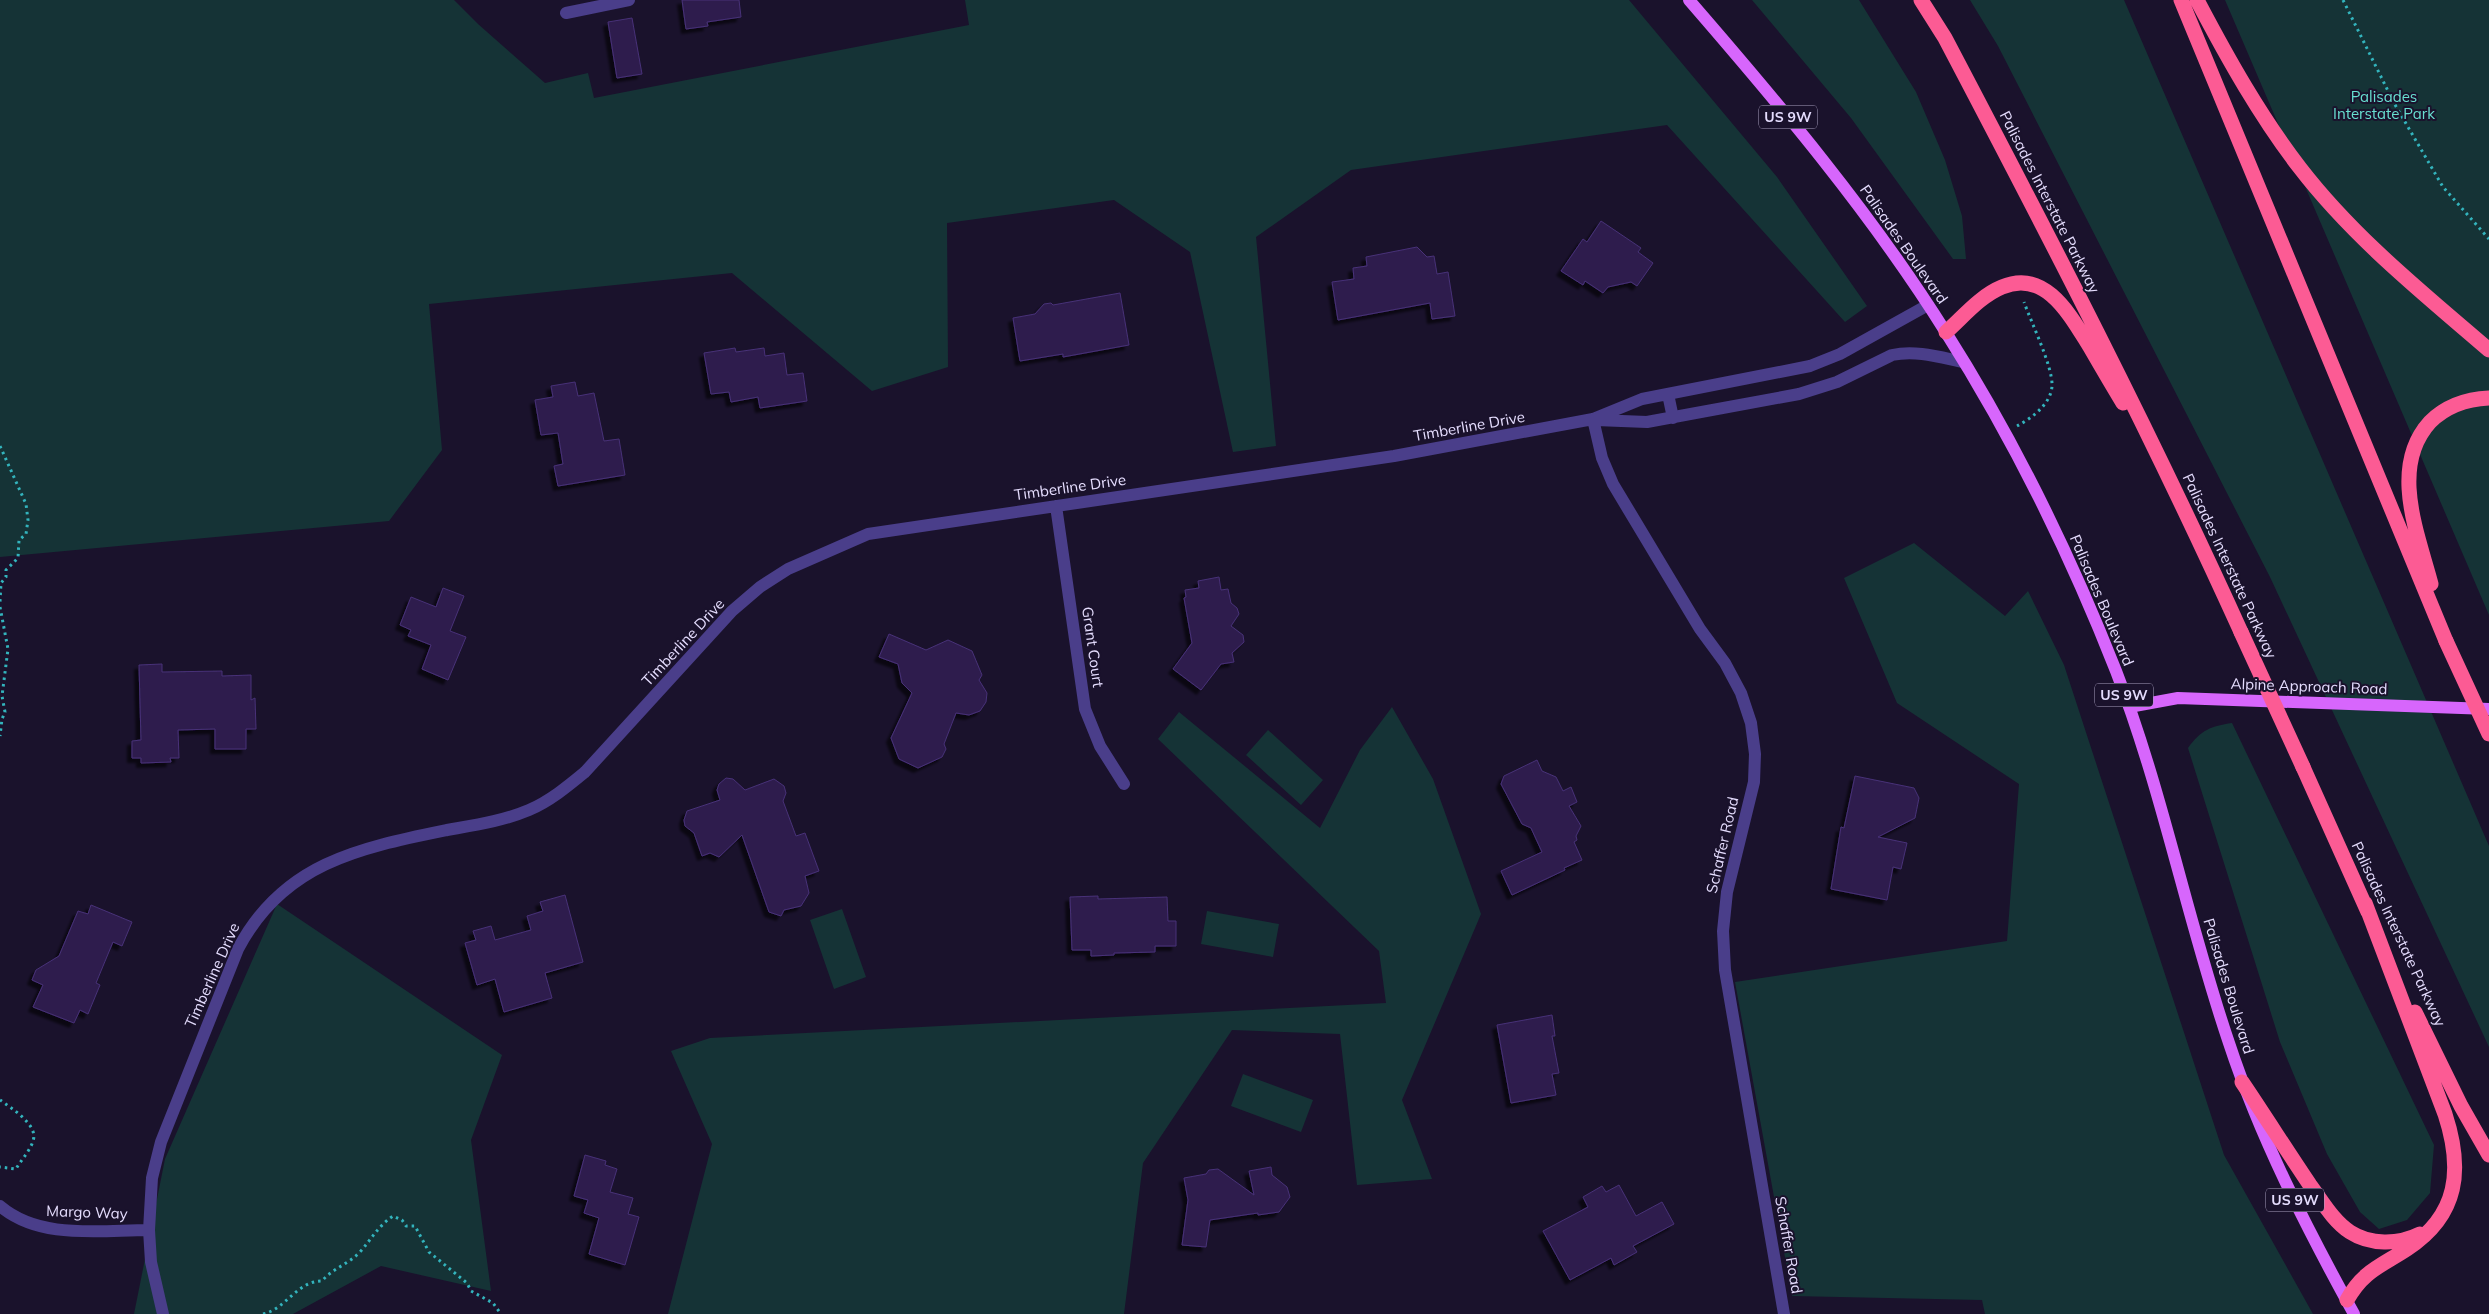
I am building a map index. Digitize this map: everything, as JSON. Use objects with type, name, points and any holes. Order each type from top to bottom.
[{"type":"highway","name":"Palisades Interstate Parkway","points":[[1921,0],[1945,38],[2042,223],[2177,492],[2432,1048],[2489,1155]]},
{"type":"highway","points":[[2181,0],[2446,641],[2489,734]]},
{"type":"highway","points":[[2197,0],[2256,106],[2312,183],[2391,265],[2489,350]]},
{"type":"highway","points":[[1946,332],[1987,295],[2001,287],[2017,283],[2042,288],[2062,304],[2177,492]]},
{"type":"highway","points":[[2446,641],[2412,506],[2409,466],[2419,437],[2433,420],[2462,402],[2489,398]]},
{"type":"highway","points":[[2347,1300],[2368,1273],[2415,1243],[2434,1225],[2445,1209],[2453,1190],[2456,1170],[2454,1148],[2441,1105],[2364,903]]},
{"type":"highway","points":[[2242,1082],[2322,1202],[2349,1231],[2370,1240],[2387,1242],[2404,1240],[2434,1225]]},
{"type":"main road","name":"Palisades Boulevard","points":[[1690,0],[1818,154],[1928,305],[1946,332],[2004,434],[2072,568],[2129,707],[2148,762],[2218,1010],[2242,1082],[2285,1180],[2354,1314]]},
{"type":"main road","name":"Alpine Approach Road","points":[[2129,707],[2178,698],[2489,709]]},
{"type":"street","points":[[566,13],[629,0]]},
{"type":"street","name":"Timberline Drive","points":[[163,1314],[151,1262],[149,1230],[152,1178],[161,1142],[238,949],[248,929],[269,903],[291,883],[314,869],[338,858],[415,837],[500,820],[529,810],[559,793],[585,772],[732,611],[760,587],[788,569],[868,534],[1394,456],[1593,419],[1642,399],[1810,366],[1840,354],[1928,305]]},
{"type":"street","name":"Timberline Drive","points":[[1593,419],[1647,422],[1799,394],[1837,382],[1882,360],[1902,353],[1922,353],[1963,362]]},
{"type":"street","points":[[1668,394],[1673,418]]},
{"type":"street","name":"Schaffer Road","points":[[1593,419],[1602,458],[1613,484],[1700,629],[1725,663],[1741,693],[1751,723],[1755,754],[1754,782],[1727,892],[1723,931],[1725,970],[1784,1314]]},
{"type":"street","name":"Grant Court","points":[[1056,506],[1085,709],[1100,746],[1124,784]]},
{"type":"street","name":"Margo Way","points":[[0,1206],[9,1214],[31,1225],[53,1230],[149,1230]]},
{"type":"path","points":[[2343,0],[2394,103],[2443,188],[2489,239]]},
{"type":"path","points":[[2004,434],[2034,415],[2049,397],[2052,387],[2048,366],[2017,283]]},
{"type":"path","points":[[0,446],[26,504],[28,520],[26,534],[19,540],[18,558],[6,570],[6,577],[1,583],[0,602]]},
{"type":"path","points":[[0,607],[8,649],[2,696],[5,712],[2,719],[0,736]]},
{"type":"path","points":[[0,1100],[24,1117],[33,1133],[34,1141],[16,1168],[0,1166]]},
{"type":"path","points":[[263,1314],[272,1312],[290,1298],[294,1292],[316,1281],[322,1281],[349,1261],[360,1252],[380,1225],[393,1216],[402,1220],[406,1226],[414,1226],[429,1252],[467,1283],[471,1291],[493,1303],[501,1314]]},
{"type":"green space","points":[[0,0],[454,0],[478,24],[545,83],[588,73],[594,98],[969,25],[965,0],[1629,0],[1777,177],[1867,306],[1845,322],[1667,125],[1351,170],[1256,237],[1276,446],[1233,452],[1190,252],[1114,200],[947,223],[948,367],[872,391],[732,273],[429,304],[442,450],[389,521],[0,557]]},
{"type":"green space","points":[[1752,0],[1859,0],[1916,92],[1945,160],[1962,216],[1966,259],[1953,259],[1851,118]]},
{"type":"green space","points":[[1970,0],[2124,0],[2489,846],[2489,1047],[2270,577],[1998,46]]},
{"type":"green space","name":"Palisades Interstate Park","points":[[2225,0],[2489,0],[2489,615]]},
{"type":"green space","points":[[1914,543],[2005,616],[2028,591],[2064,665],[2224,1155],[2313,1314],[1985,1314],[1982,1300],[1792,1296],[1735,982],[2007,941],[2019,784],[1897,703],[1844,578]]},
{"type":"green space","points":[[1392,707],[1433,779],[1481,914],[1402,1100],[1432,1179],[1357,1185],[1340,1034],[1232,1030],[1143,1163],[1124,1314],[668,1314],[712,1144],[671,1051],[710,1038],[1386,1003],[1379,951],[1158,739],[1179,712],[1320,828],[1360,750]]},
{"type":"green space","points":[[2232,723],[2434,1145],[2430,1193],[2407,1220],[2379,1229],[2360,1212],[2327,1154],[2280,1042],[2188,748],[2197,737],[2207,730]]},
{"type":"green space","points":[[1268,730],[1323,780],[1301,805],[1246,755]]},
{"type":"green space","points":[[277,904],[502,1055],[471,1140],[491,1291],[381,1266],[293,1314],[134,1314],[165,1159]]},
{"type":"green space","points":[[842,909],[866,977],[834,989],[810,920]]},
{"type":"green space","points":[[1207,911],[1279,924],[1273,957],[1201,944]]},
{"type":"green space","points":[[1243,1074],[1313,1100],[1301,1132],[1231,1106]]},
{"type":"building","points":[[682,0],[739,0],[741,17],[707,22],[708,26],[686,29]]},
{"type":"building","points":[[632,18],[642,74],[617,78],[608,22]]},
{"type":"building","points":[[1601,221],[1641,248],[1638,252],[1653,263],[1637,286],[1631,282],[1608,287],[1603,293],[1585,281],[1583,285],[1561,271],[1583,239],[1587,242]]},
{"type":"building","points":[[1417,247],[1427,257],[1434,256],[1437,274],[1448,272],[1455,316],[1432,319],[1430,303],[1338,320],[1332,282],[1354,279],[1353,268],[1367,266],[1366,257]]},
{"type":"building","points":[[1120,293],[1129,345],[1063,357],[1063,354],[1020,361],[1013,318],[1035,314],[1044,304],[1051,303],[1053,305]]},
{"type":"building","points":[[735,348],[736,352],[764,348],[765,356],[784,353],[787,375],[803,373],[807,401],[760,408],[758,397],[731,402],[729,392],[711,394],[704,353]]},
{"type":"building","points":[[575,382],[578,396],[594,393],[604,441],[619,439],[625,475],[558,486],[554,466],[563,464],[558,433],[541,435],[535,400],[553,397],[551,386]]},
{"type":"building","points":[[1219,577],[1221,590],[1228,589],[1231,603],[1237,608],[1239,614],[1231,626],[1243,635],[1244,642],[1232,653],[1234,662],[1221,664],[1201,690],[1173,669],[1192,643],[1184,598],[1186,597],[1185,590],[1199,588],[1198,581]]},
{"type":"building","points":[[443,588],[464,596],[450,631],[466,637],[448,680],[422,669],[431,645],[408,636],[411,630],[400,625],[411,597],[436,607]]},
{"type":"building","points":[[889,634],[926,650],[948,640],[972,651],[982,675],[979,680],[987,693],[986,702],[980,711],[969,715],[956,713],[944,744],[946,749],[942,757],[918,768],[899,759],[891,738],[912,693],[902,683],[898,664],[879,657]]},
{"type":"building","points":[[162,664],[162,672],[222,671],[222,676],[251,675],[251,700],[255,698],[256,729],[246,729],[246,749],[215,749],[215,729],[178,730],[179,758],[170,758],[171,762],[141,763],[141,758],[132,758],[132,741],[141,740],[139,665]]},
{"type":"building","points":[[1537,760],[1542,771],[1556,777],[1563,791],[1571,787],[1577,802],[1569,806],[1581,826],[1576,836],[1577,840],[1574,842],[1582,860],[1512,895],[1501,871],[1542,852],[1531,828],[1522,824],[1501,784],[1504,776]]},
{"type":"building","points":[[1855,776],[1914,788],[1919,798],[1915,818],[1878,837],[1907,843],[1901,869],[1893,867],[1887,900],[1831,889],[1841,827],[1844,828]]},
{"type":"building","points":[[726,778],[733,779],[745,790],[774,779],[784,786],[786,793],[783,801],[796,836],[805,833],[819,871],[805,876],[809,893],[801,906],[784,910],[781,916],[769,912],[742,835],[719,857],[710,853],[702,856],[694,833],[685,826],[684,820],[687,811],[720,800],[717,790],[719,784]]},
{"type":"building","points":[[565,895],[583,962],[545,973],[552,998],[504,1012],[495,979],[477,985],[465,943],[476,940],[473,931],[491,926],[495,940],[531,930],[527,916],[543,911],[540,902]]},
{"type":"building","points":[[1098,896],[1098,899],[1167,897],[1168,921],[1176,921],[1176,946],[1155,946],[1155,952],[1114,953],[1114,955],[1091,956],[1091,950],[1072,950],[1070,897]]},
{"type":"building","points":[[91,905],[132,922],[122,946],[113,942],[96,983],[100,985],[88,1014],[80,1010],[74,1023],[33,1007],[43,985],[32,980],[36,970],[59,956],[78,911],[88,914]]},
{"type":"building","points":[[1552,1015],[1555,1036],[1552,1036],[1559,1073],[1552,1074],[1556,1095],[1511,1103],[1497,1025]]},
{"type":"building","points":[[585,1155],[606,1161],[605,1165],[617,1169],[610,1192],[633,1198],[628,1214],[639,1217],[625,1265],[589,1254],[599,1218],[584,1213],[588,1200],[574,1196]]},
{"type":"building","points":[[1271,1167],[1272,1175],[1287,1187],[1290,1197],[1279,1212],[1210,1220],[1206,1247],[1182,1245],[1188,1200],[1184,1178],[1206,1174],[1209,1170],[1218,1169],[1254,1195],[1249,1171]]},
{"type":"building","points":[[1619,1185],[1636,1216],[1662,1202],[1674,1224],[1633,1246],[1637,1252],[1614,1265],[1611,1258],[1570,1280],[1543,1231],[1588,1207],[1583,1197],[1602,1186],[1606,1192]]}]
